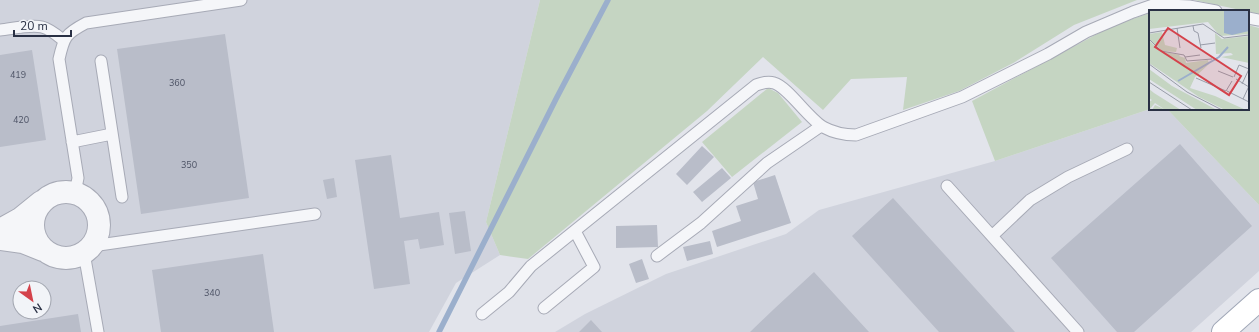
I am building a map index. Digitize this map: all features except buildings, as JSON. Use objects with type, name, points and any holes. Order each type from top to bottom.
[{"type":"main road","points":[[1223,332],[1259,300]]},
{"type":"street","points":[[0,230],[20,219],[49,196],[57,193],[75,193],[85,198],[93,205],[98,215],[98,236],[88,250],[74,258],[63,259],[52,256],[43,250],[24,242],[0,239]]},
{"type":"street","points":[[42,202],[36,210],[33,221],[33,231],[36,242],[43,250]]},
{"type":"lane","points":[[75,193],[78,178],[59,59],[64,40],[73,30],[86,23],[241,0]]},
{"type":"lane","points":[[482,314],[509,292],[531,266],[756,85],[764,82],[774,83],[782,87],[809,116],[821,126],[842,135],[856,135],[962,97],[1048,54],[1086,32],[1133,12],[1153,5],[1189,6],[1211,10]]},
{"type":"lane","points":[[1249,18],[1259,20]]},
{"type":"lane","points":[[0,30],[35,26],[54,33],[64,40]]},
{"type":"lane","points":[[101,61],[122,197]]},
{"type":"lane","points":[[657,256],[701,223],[767,163],[821,126]]},
{"type":"lane","points":[[72,142],[112,134]]},
{"type":"lane","points":[[992,236],[1030,200],[1068,177],[1127,149]]},
{"type":"lane","points":[[947,186],[1078,332]]},
{"type":"lane","points":[[98,332],[88,250],[315,214]]},
{"type":"lane","points":[[544,308],[594,267],[575,231]]},
{"type":"shaded area","points":[[0,0],[540,0],[486,222],[500,255],[456,283],[429,332],[0,332]]},
{"type":"shaded area","points":[[1149,109],[1168,110],[1259,205],[1259,271],[1191,332],[555,332],[585,314],[666,274],[786,234],[819,210],[995,161]]},
{"type":"green space","points":[[540,0],[1137,0],[1074,25],[1015,62],[959,91],[903,110],[907,77],[851,79],[823,110],[763,57],[707,111],[528,259],[500,255],[486,222]]},
{"type":"green space","points":[[1194,0],[1259,0],[1259,14],[1249,12],[1249,10],[1240,10]]},
{"type":"green space","points":[[1149,13],[1149,109],[995,161],[972,101],[1112,26]]},
{"type":"green space","points":[[1249,25],[1259,28],[1259,205],[1168,110],[1249,110]]},
{"type":"green space","points":[[768,88],[778,93],[802,122],[732,177],[702,142]]},
{"type":"waterway","points":[[439,332],[556,99],[608,0]]}]
